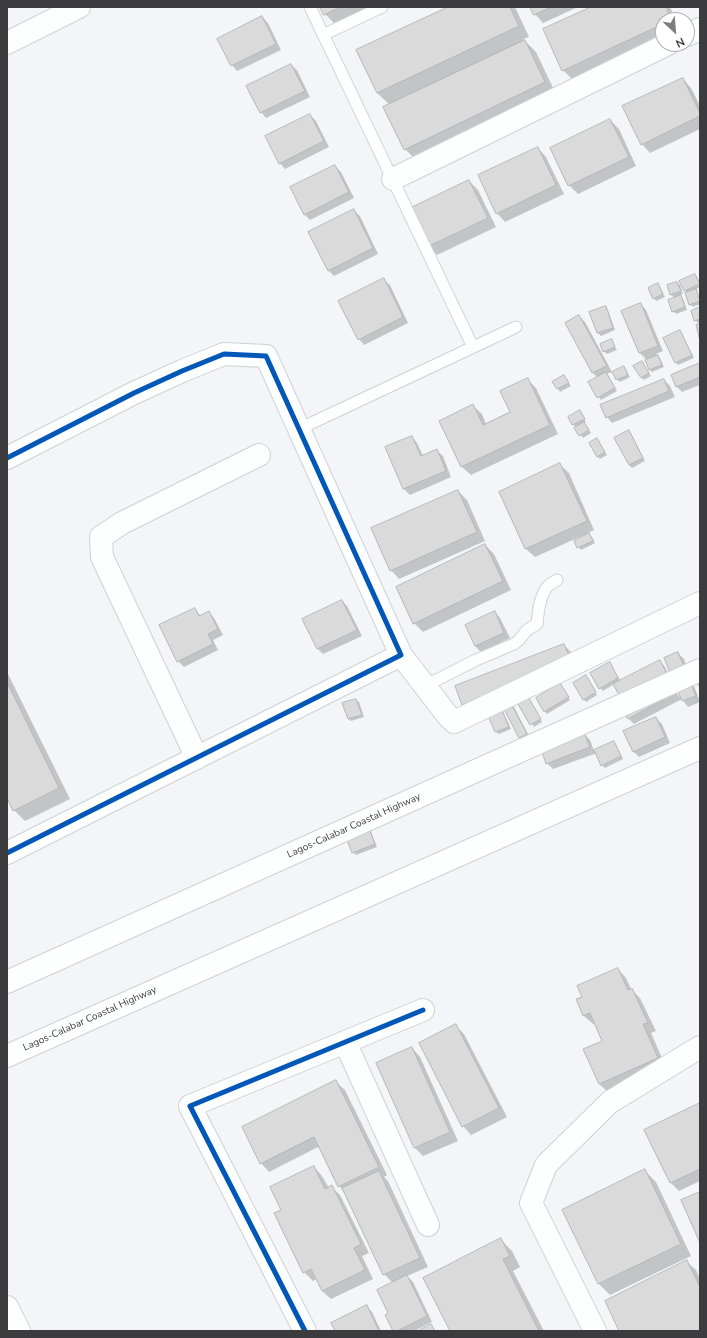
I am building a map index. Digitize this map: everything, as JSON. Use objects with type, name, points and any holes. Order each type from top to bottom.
[{"type":"main road","points":[[7,43],[79,7]]},
{"type":"main road","points":[[392,179],[655,50]]},
{"type":"main road","points":[[7,458],[134,393],[224,354],[266,356],[402,655],[454,722],[700,603]]},
{"type":"main road","points":[[197,758],[102,557],[101,537],[122,523],[259,455]]},
{"type":"main road","points":[[7,852],[402,655]]},
{"type":"main road","name":"Lagos-Calabar Coastal Highway","points":[[7,982],[700,670]]},
{"type":"main road","name":"Lagos-Calabar Coastal Highway","points":[[7,1056],[700,748]]},
{"type":"main road","points":[[305,1331],[190,1106],[423,1010]]},
{"type":"main road","points":[[345,1042],[428,1225]]},
{"type":"main road","points":[[595,1331],[531,1204],[546,1166],[610,1102],[700,1047]]},
{"type":"main road","points":[[7,1307],[18,1331]]},
{"type":"lane","points":[[310,7],[473,347]]},
{"type":"lane","points":[[324,35],[382,7]]},
{"type":"lane","points":[[299,429],[516,327]]},
{"type":"lane","points":[[425,686],[519,640],[527,630],[537,624],[538,607],[545,591],[548,585],[557,580]]},
{"type":"building","points":[[320,7],[340,7],[324,15]]},
{"type":"building","points":[[448,7],[510,7],[519,26],[377,93],[356,50]]},
{"type":"building","points":[[530,7],[551,7],[534,15]]},
{"type":"building","points":[[591,7],[666,7],[668,12],[655,12],[655,28],[562,71],[543,29]]},
{"type":"building","points":[[262,16],[276,44],[231,66],[217,39]]},
{"type":"building","points":[[525,40],[545,82],[404,150],[383,107]]},
{"type":"building","points":[[291,64],[305,91],[260,113],[246,86]]},
{"type":"building","points":[[683,78],[700,113],[700,116],[641,145],[622,106]]},
{"type":"building","points":[[310,114],[324,141],[279,164],[265,136]]},
{"type":"building","points":[[610,119],[629,157],[568,186],[550,148]]},
{"type":"building","points":[[538,147],[556,185],[496,214],[478,175]]},
{"type":"building","points":[[335,165],[349,192],[304,215],[290,187]]},
{"type":"building","points":[[469,180],[488,218],[427,247],[409,209]]},
{"type":"building","points":[[354,209],[373,248],[328,271],[308,232]]},
{"type":"building","points":[[695,274],[700,284],[684,291],[679,281]]},
{"type":"building","points":[[384,278],[403,317],[358,340],[338,301]]},
{"type":"building","points":[[677,282],[681,291],[670,295],[667,285]]},
{"type":"building","points":[[658,283],[663,294],[653,299],[648,288]]},
{"type":"building","points":[[696,289],[700,301],[689,305],[685,293]]},
{"type":"building","points":[[681,295],[685,307],[672,312],[668,300]]},
{"type":"building","points":[[641,303],[658,346],[639,353],[621,311]]},
{"type":"building","points":[[606,306],[613,328],[597,333],[589,312]]},
{"type":"building","points":[[700,307],[700,319],[694,321],[691,311]]},
{"type":"building","points":[[579,315],[607,366],[592,373],[565,323]]},
{"type":"building","points":[[700,324],[700,341],[696,325]]},
{"type":"building","points":[[680,330],[692,355],[675,363],[663,338]]},
{"type":"building","points":[[612,339],[615,347],[603,352],[600,344]]},
{"type":"building","points":[[658,355],[662,365],[649,370],[645,360]]},
{"type":"building","points":[[642,361],[649,373],[641,378],[633,366]]},
{"type":"building","points":[[700,363],[700,377],[676,387],[671,375]]},
{"type":"building","points":[[624,366],[628,375],[616,380],[612,372]]},
{"type":"building","points":[[606,372],[615,388],[597,398],[588,382]]},
{"type":"building","points":[[564,375],[569,383],[557,389],[552,382]]},
{"type":"building","points":[[528,378],[550,425],[461,467],[439,421],[473,404],[483,425],[510,412],[500,391]]},
{"type":"building","points":[[664,379],[669,391],[606,418],[600,405]]},
{"type":"building","points":[[580,410],[585,419],[572,425],[568,417]]},
{"type":"building","points":[[584,422],[589,430],[579,436],[574,428]]},
{"type":"building","points":[[629,430],[643,458],[629,465],[614,438]]},
{"type":"building","points":[[412,436],[421,456],[437,449],[446,471],[403,489],[385,447]]},
{"type":"building","points":[[597,438],[605,452],[597,457],[589,443]]},
{"type":"building","points":[[560,463],[587,521],[525,549],[499,492]]},
{"type":"building","points":[[458,490],[477,532],[390,571],[371,528]]},
{"type":"building","points":[[589,533],[593,541],[577,548],[574,541]]},
{"type":"building","points":[[485,544],[503,581],[413,624],[396,587]]},
{"type":"building","points":[[342,600],[357,630],[317,649],[302,619]]},
{"type":"building","points":[[195,608],[199,616],[209,611],[218,629],[208,634],[213,644],[177,662],[159,625]]},
{"type":"building","points":[[495,611],[504,633],[475,646],[465,625]]},
{"type":"building","points":[[564,644],[572,663],[462,705],[455,686]]},
{"type":"building","points":[[678,652],[696,696],[682,701],[664,658]]},
{"type":"building","points":[[660,660],[669,678],[623,702],[613,684]]},
{"type":"building","points":[[610,662],[618,678],[599,689],[590,673]]},
{"type":"building","points":[[586,675],[596,692],[583,700],[573,683]]},
{"type":"building","points":[[7,682],[59,788],[13,811],[7,798]]},
{"type":"building","points":[[560,683],[569,697],[544,712],[536,698]]},
{"type":"building","points":[[670,683],[675,693],[628,719],[622,709]]},
{"type":"building","points":[[524,690],[541,719],[530,725],[513,695]]},
{"type":"building","points":[[356,699],[362,715],[348,719],[342,703]]},
{"type":"building","points":[[499,703],[509,727],[495,732],[485,709]]},
{"type":"building","points":[[511,703],[527,734],[519,738],[503,707]]},
{"type":"building","points":[[656,717],[665,737],[633,752],[623,731]]},
{"type":"building","points":[[584,733],[590,747],[546,764],[541,749]]},
{"type":"building","points":[[614,741],[621,756],[601,766],[594,750]]},
{"type":"building","points":[[369,828],[375,844],[352,853],[346,837]]},
{"type":"building","points":[[618,968],[628,990],[632,988],[648,1023],[643,1024],[658,1058],[599,1084],[583,1049],[602,1041],[590,1013],[583,1016],[576,999],[582,997],[577,986]]},
{"type":"building","points":[[456,1024],[499,1108],[462,1127],[419,1043]]},
{"type":"building","points":[[412,1047],[450,1132],[414,1148],[376,1063]]},
{"type":"building","points":[[336,1080],[379,1167],[338,1187],[314,1137],[260,1164],[242,1127]]},
{"type":"building","points":[[700,1103],[700,1169],[670,1183],[644,1130]]},
{"type":"building","points":[[314,1166],[325,1189],[332,1185],[361,1244],[354,1248],[365,1270],[322,1291],[311,1269],[303,1273],[274,1213],[281,1210],[270,1187]]},
{"type":"building","points":[[645,1169],[681,1244],[598,1284],[562,1210]]},
{"type":"building","points":[[379,1171],[420,1258],[383,1275],[342,1188]]},
{"type":"building","points":[[700,1192],[700,1243],[681,1200]]},
{"type":"building","points":[[501,1238],[510,1256],[503,1259],[539,1331],[450,1331],[423,1278]]},
{"type":"building","points":[[687,1260],[700,1287],[700,1330],[619,1331],[605,1301]]},
{"type":"building","points":[[407,1275],[427,1316],[397,1331],[393,1331],[385,1315],[388,1313],[377,1290]]},
{"type":"building","points":[[367,1305],[379,1331],[335,1331],[331,1323]]},
{"type":"building","points":[[431,1324],[435,1331],[418,1331]]},
{"type":"cycle path","points":[[7,458],[134,393],[224,354],[266,356],[401,655],[7,853]]},
{"type":"cycle path","points":[[305,1331],[190,1106],[423,1010]]}]
